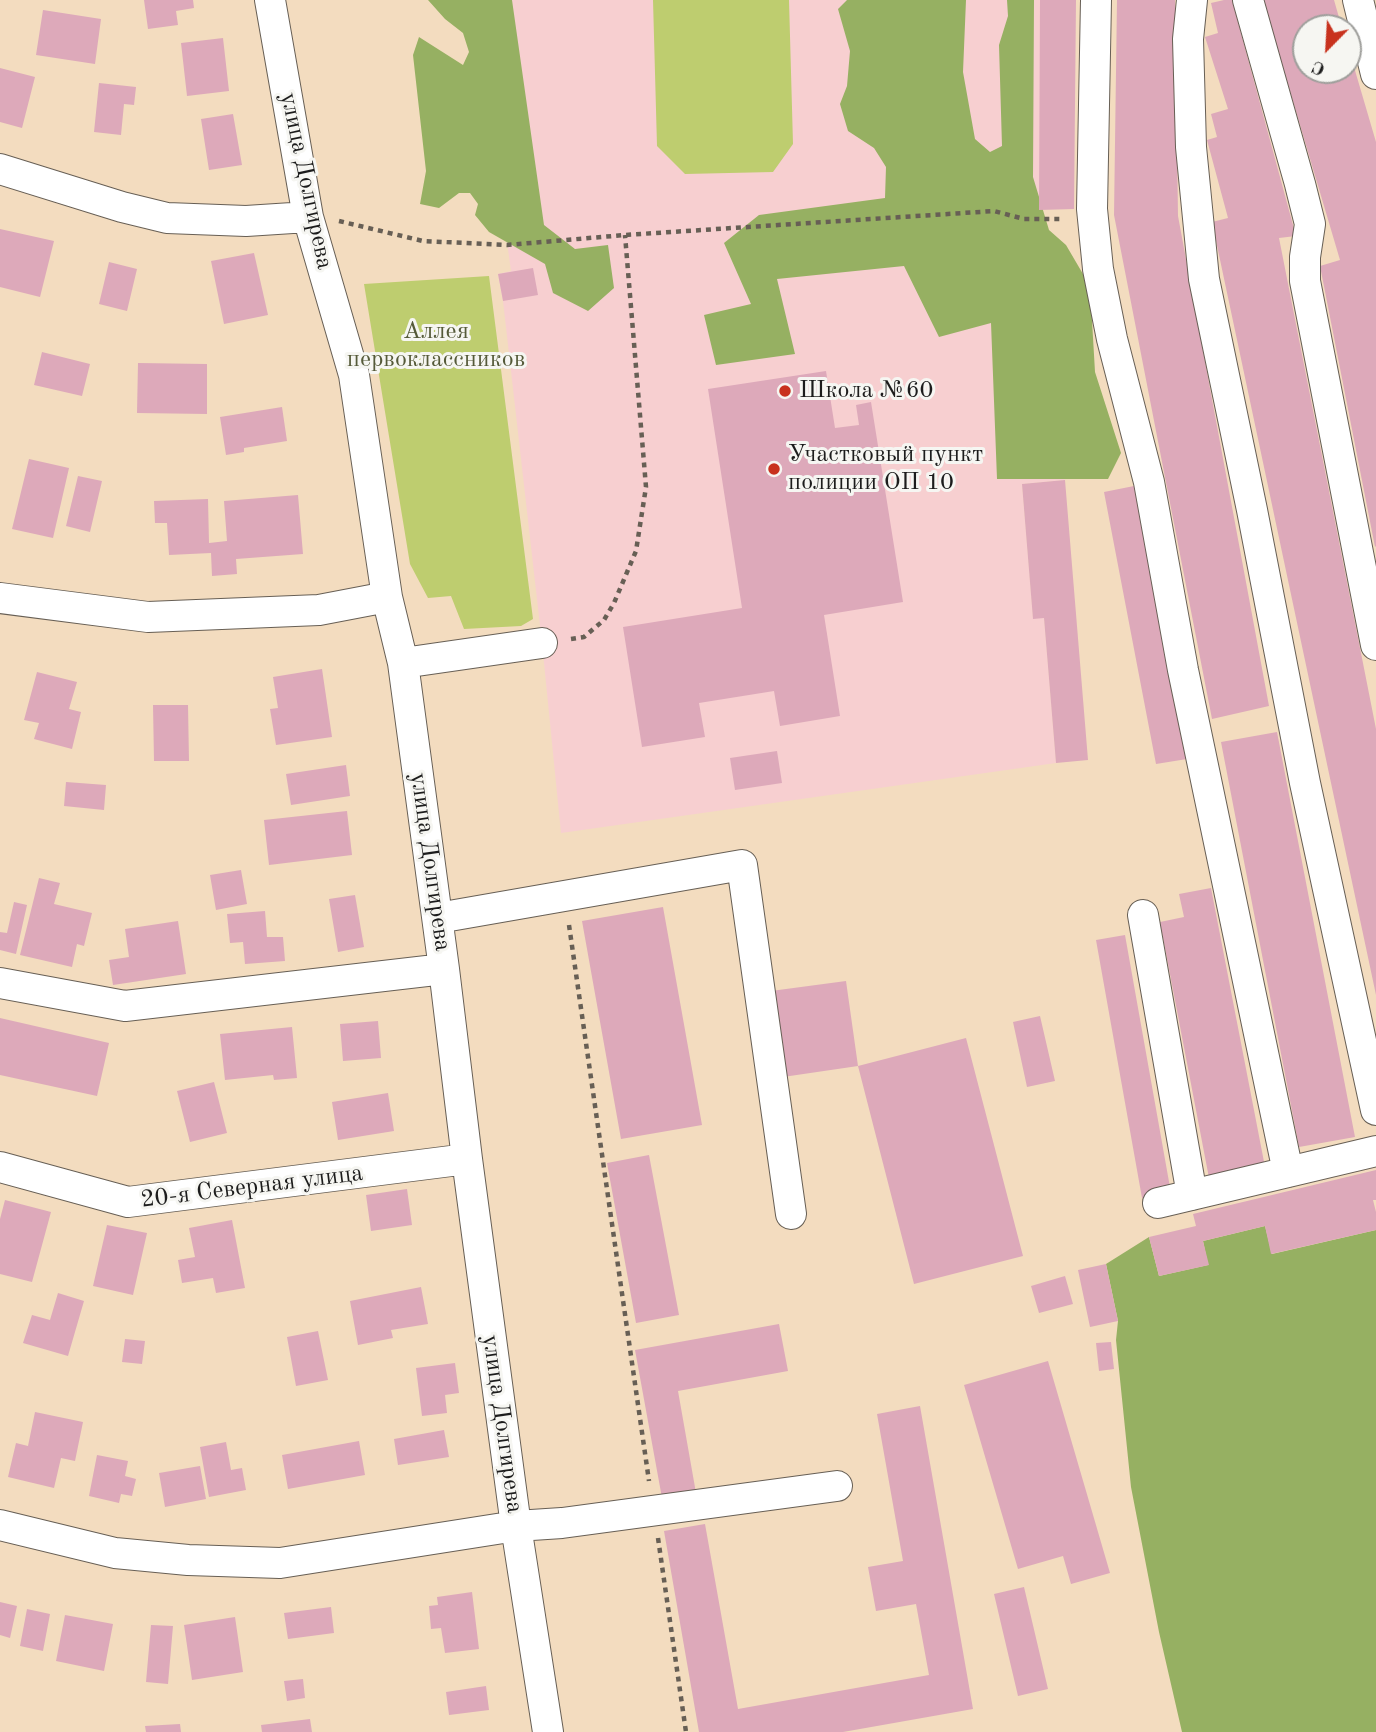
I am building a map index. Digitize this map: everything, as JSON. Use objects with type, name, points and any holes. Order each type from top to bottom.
[{"type":"street","name":"улица Долгирева","points":[[270,0],[308,217],[354,375],[387,597],[403,663],[516,1526],[548,1732]]},
{"type":"street","points":[[1096,0],[1092,195],[1098,269],[1112,339],[1149,482],[1186,683],[1288,1172]]},
{"type":"street","points":[[1192,0],[1188,39],[1192,147],[1204,279],[1308,796],[1376,1110]]},
{"type":"street","points":[[1248,0],[1310,224],[1305,281],[1376,645]]},
{"type":"street","points":[[1358,0],[1376,74]]},
{"type":"street","points":[[0,169],[122,207],[167,218],[246,221],[308,217]]},
{"type":"street","points":[[0,598],[149,617],[320,610],[387,597]]},
{"type":"street","points":[[403,663],[542,643]]},
{"type":"street","points":[[438,918],[743,865],[791,1214]]},
{"type":"street","points":[[1143,915],[1192,1195]]},
{"type":"street","points":[[0,983],[125,1006],[444,969]]},
{"type":"street","points":[[1157,1203],[1376,1151]]},
{"type":"street","name":"20-я Северная улица","points":[[0,1167],[128,1202],[467,1159]]},
{"type":"street","points":[[0,1525],[116,1553],[188,1560],[280,1563],[516,1526],[562,1523],[837,1486]]},
{"type":"path","points":[[308,217],[328,219],[423,241],[507,245],[994,211],[1024,219],[1093,219]]},
{"type":"path","points":[[542,643],[584,637],[604,620],[636,551],[646,487],[625,235]]},
{"type":"path","points":[[565,897],[686,1732]]},
{"type":"shaded area","name":"Школа №60","points":[[474,0],[1041,0],[1041,219],[1065,480],[1022,484],[1033,618],[1044,618],[1056,763],[561,833],[542,643],[498,274],[511,271]]},
{"type":"green space","points":[[428,0],[512,0],[544,225],[575,249],[608,245],[614,288],[588,311],[553,293],[545,264],[489,232],[475,215],[478,204],[470,193],[459,193],[439,208],[420,204],[426,171],[413,55],[419,37],[463,65],[469,52],[463,33],[445,19]]},
{"type":"green space","points":[[653,0],[789,0],[793,144],[773,172],[685,174],[657,146]]},
{"type":"green space","points":[[847,0],[966,0],[963,72],[975,139],[990,152],[1002,146],[999,45],[1008,16],[1007,0],[1034,0],[1033,177],[1049,230],[1066,245],[1090,286],[1095,372],[1121,453],[1108,479],[997,479],[991,323],[939,337],[904,266],[777,279],[795,354],[716,365],[704,315],[751,304],[724,243],[759,215],[885,198],[886,167],[874,148],[848,131],[840,104],[847,86],[850,51],[838,9]]},
{"type":"green space","name":"Аллея первоклассников","points":[[489,276],[533,619],[521,626],[464,629],[451,596],[428,598],[410,564],[364,284]]},
{"type":"green space","points":[[1265,1226],[1272,1254],[1376,1230],[1376,1732],[1182,1732],[1159,1632],[1131,1487],[1116,1340],[1118,1321],[1106,1264],[1149,1237],[1159,1276],[1208,1265],[1203,1241]]},
{"type":"building","points":[[144,0],[193,0],[194,8],[176,11],[178,25],[148,29]]},
{"type":"building","points":[[1040,0],[1076,0],[1074,209],[1039,210]]},
{"type":"building","points":[[1117,0],[1175,0],[1178,216],[1269,706],[1212,719],[1114,215]]},
{"type":"building","points":[[1232,0],[1296,236],[1279,238],[1376,729],[1376,995],[1212,222],[1228,218],[1207,140],[1217,137],[1211,114],[1228,109],[1205,37],[1218,33],[1211,3]]},
{"type":"building","points":[[1263,0],[1334,0],[1338,14],[1292,14],[1292,84],[1359,84],[1376,142],[1375,547],[1320,266],[1340,260]]},
{"type":"building","points":[[43,10],[101,19],[95,64],[36,55]]},
{"type":"building","points":[[223,38],[229,91],[187,96],[181,43]]},
{"type":"building","points":[[0,68],[35,77],[22,128],[0,122]]},
{"type":"building","points":[[99,83],[136,87],[134,105],[124,104],[121,135],[94,132]]},
{"type":"building","points":[[233,114],[242,165],[209,170],[201,119]]},
{"type":"building","points":[[0,229],[54,241],[40,297],[0,287]]},
{"type":"building","points":[[254,253],[268,315],[224,324],[211,261]]},
{"type":"building","points":[[109,262],[137,269],[127,311],[99,304]]},
{"type":"building","points":[[533,268],[538,295],[503,301],[498,274]]},
{"type":"building","points":[[42,352],[90,364],[82,396],[34,385]]},
{"type":"building","points":[[138,363],[207,364],[207,414],[137,413]]},
{"type":"building","points":[[826,371],[835,428],[859,425],[856,405],[871,402],[903,602],[824,615],[840,716],[780,726],[774,691],[699,703],[705,737],[642,747],[623,627],[742,608],[708,389]]},
{"type":"building","points":[[282,407],[287,441],[244,448],[244,452],[226,455],[220,417]]},
{"type":"building","points":[[29,459],[69,468],[53,538],[12,529]]},
{"type":"building","points":[[78,476],[102,481],[90,532],[66,526]]},
{"type":"building","points":[[1065,480],[1088,760],[1056,763],[1044,618],[1033,619],[1022,484]]},
{"type":"building","points":[[1134,486],[1187,759],[1156,764],[1104,492]]},
{"type":"building","points":[[298,495],[303,554],[236,559],[237,574],[212,576],[211,553],[169,555],[167,523],[155,523],[154,501],[208,499],[209,543],[227,541],[224,501]]},
{"type":"building","points":[[322,669],[332,737],[276,745],[270,709],[278,708],[273,677]]},
{"type":"building","points":[[37,672],[77,682],[69,709],[81,712],[72,749],[34,739],[39,723],[24,720]]},
{"type":"building","points":[[153,705],[188,705],[189,761],[154,761]]},
{"type":"building","points":[[1277,732],[1355,1137],[1299,1147],[1221,742]]},
{"type":"building","points":[[777,751],[782,783],[735,790],[730,758]]},
{"type":"building","points":[[346,765],[350,796],[291,805],[286,774]]},
{"type":"building","points":[[66,782],[106,785],[104,810],[64,806]]},
{"type":"building","points":[[347,811],[352,855],[269,865],[264,820]]},
{"type":"building","points":[[241,870],[247,904],[216,910],[210,875]]},
{"type":"building","points":[[39,878],[60,883],[54,904],[92,913],[84,946],[77,944],[72,967],[20,955]]},
{"type":"building","points":[[1211,888],[1265,1167],[1209,1178],[1160,922],[1184,917],[1179,894]]},
{"type":"building","points":[[355,895],[364,947],[338,952],[329,899]]},
{"type":"building","points":[[14,902],[27,905],[16,954],[0,950],[0,932],[7,933]]},
{"type":"building","points":[[663,907],[702,1125],[621,1139],[582,921]]},
{"type":"building","points":[[265,911],[267,937],[283,937],[285,961],[245,964],[243,942],[230,943],[227,914]]},
{"type":"building","points":[[178,921],[186,974],[113,985],[109,960],[129,957],[125,929]]},
{"type":"building","points":[[1125,935],[1171,1193],[1142,1198],[1096,940]]},
{"type":"building","points":[[846,981],[858,1066],[783,1077],[771,991]]},
{"type":"building","points":[[1040,1016],[1055,1081],[1027,1087],[1013,1022]]},
{"type":"building","points":[[0,1018],[109,1043],[97,1096],[0,1075]]},
{"type":"building","points":[[378,1021],[381,1058],[343,1061],[340,1024]]},
{"type":"building","points":[[292,1027],[297,1078],[274,1080],[273,1075],[225,1080],[220,1034]]},
{"type":"building","points":[[966,1038],[1023,1256],[914,1284],[858,1066]]},
{"type":"building","points":[[214,1082],[227,1133],[190,1142],[177,1091]]},
{"type":"building","points":[[388,1093],[394,1131],[338,1140],[332,1102]]},
{"type":"building","points":[[649,1155],[679,1315],[636,1323],[607,1163]]},
{"type":"building","points":[[1376,1170],[1376,1200],[1373,1200],[1376,1230],[1271,1254],[1265,1226],[1203,1241],[1209,1265],[1159,1276],[1149,1237],[1196,1226],[1193,1214]]},
{"type":"building","points":[[407,1189],[412,1225],[371,1231],[366,1195]]},
{"type":"building","points":[[5,1200],[51,1212],[32,1282],[0,1274],[0,1219]]},
{"type":"building","points":[[232,1220],[245,1288],[216,1293],[213,1278],[182,1283],[178,1260],[195,1257],[189,1228]]},
{"type":"building","points":[[107,1225],[147,1233],[133,1295],[93,1286]]},
{"type":"building","points":[[1106,1264],[1118,1321],[1090,1327],[1078,1270]]},
{"type":"building","points":[[1065,1276],[1073,1304],[1039,1313],[1031,1286]]},
{"type":"building","points":[[421,1287],[428,1324],[391,1330],[393,1338],[358,1345],[350,1301]]},
{"type":"building","points":[[58,1293],[84,1301],[68,1356],[23,1343],[32,1315],[50,1320]]},
{"type":"building","points":[[779,1324],[788,1371],[678,1391],[696,1493],[662,1498],[635,1350]]},
{"type":"building","points":[[318,1331],[328,1380],[296,1386],[287,1337]]},
{"type":"building","points":[[125,1339],[145,1341],[142,1364],[122,1362]]},
{"type":"building","points":[[1111,1342],[1114,1369],[1099,1371],[1096,1343]]},
{"type":"building","points":[[1048,1361],[1110,1573],[1071,1584],[1063,1556],[1018,1569],[964,1385]]},
{"type":"building","points":[[455,1363],[459,1393],[445,1395],[447,1413],[422,1416],[416,1368]]},
{"type":"building","points":[[920,1406],[973,1709],[843,1732],[699,1732],[664,1531],[705,1524],[738,1709],[929,1675],[916,1604],[876,1611],[868,1567],[903,1561],[877,1414]]},
{"type":"building","points":[[35,1412],[83,1422],[75,1461],[61,1458],[54,1488],[8,1477],[16,1443],[28,1446]]},
{"type":"building","points":[[444,1430],[449,1457],[398,1465],[394,1439]]},
{"type":"building","points":[[359,1441],[365,1475],[288,1489],[282,1455]]},
{"type":"building","points":[[226,1442],[231,1470],[242,1468],[246,1490],[209,1497],[200,1447]]},
{"type":"building","points":[[97,1455],[128,1461],[125,1476],[136,1479],[132,1496],[121,1494],[119,1503],[89,1496]]},
{"type":"building","points":[[200,1466],[206,1499],[165,1507],[159,1473]]},
{"type":"building","points":[[1024,1587],[1048,1689],[1018,1696],[994,1594]]},
{"type":"building","points":[[472,1592],[479,1649],[445,1653],[441,1628],[431,1629],[429,1606],[438,1605],[437,1597]]},
{"type":"building","points":[[0,1602],[17,1606],[10,1638],[0,1635]]},
{"type":"building","points":[[331,1607],[334,1633],[288,1639],[284,1613]]},
{"type":"building","points":[[27,1609],[50,1614],[43,1651],[20,1646]]},
{"type":"building","points":[[65,1615],[113,1624],[104,1671],[56,1661]]},
{"type":"building","points":[[235,1617],[243,1672],[192,1680],[184,1625]]},
{"type":"building","points":[[151,1625],[173,1626],[168,1684],[146,1682]]},
{"type":"building","points":[[303,1679],[305,1698],[287,1701],[284,1681]]},
{"type":"building","points":[[486,1686],[489,1710],[449,1715],[446,1692]]},
{"type":"building","points":[[310,1719],[312,1732],[262,1732],[261,1725]]},
{"type":"building","points":[[180,1724],[181,1732],[146,1732],[145,1726]]},
{"type":"place","name":"Школа №60","points":[[785,391]]},
{"type":"place","name":"Участковый пункт полиции ОП 10","points":[[774,469]]}]
